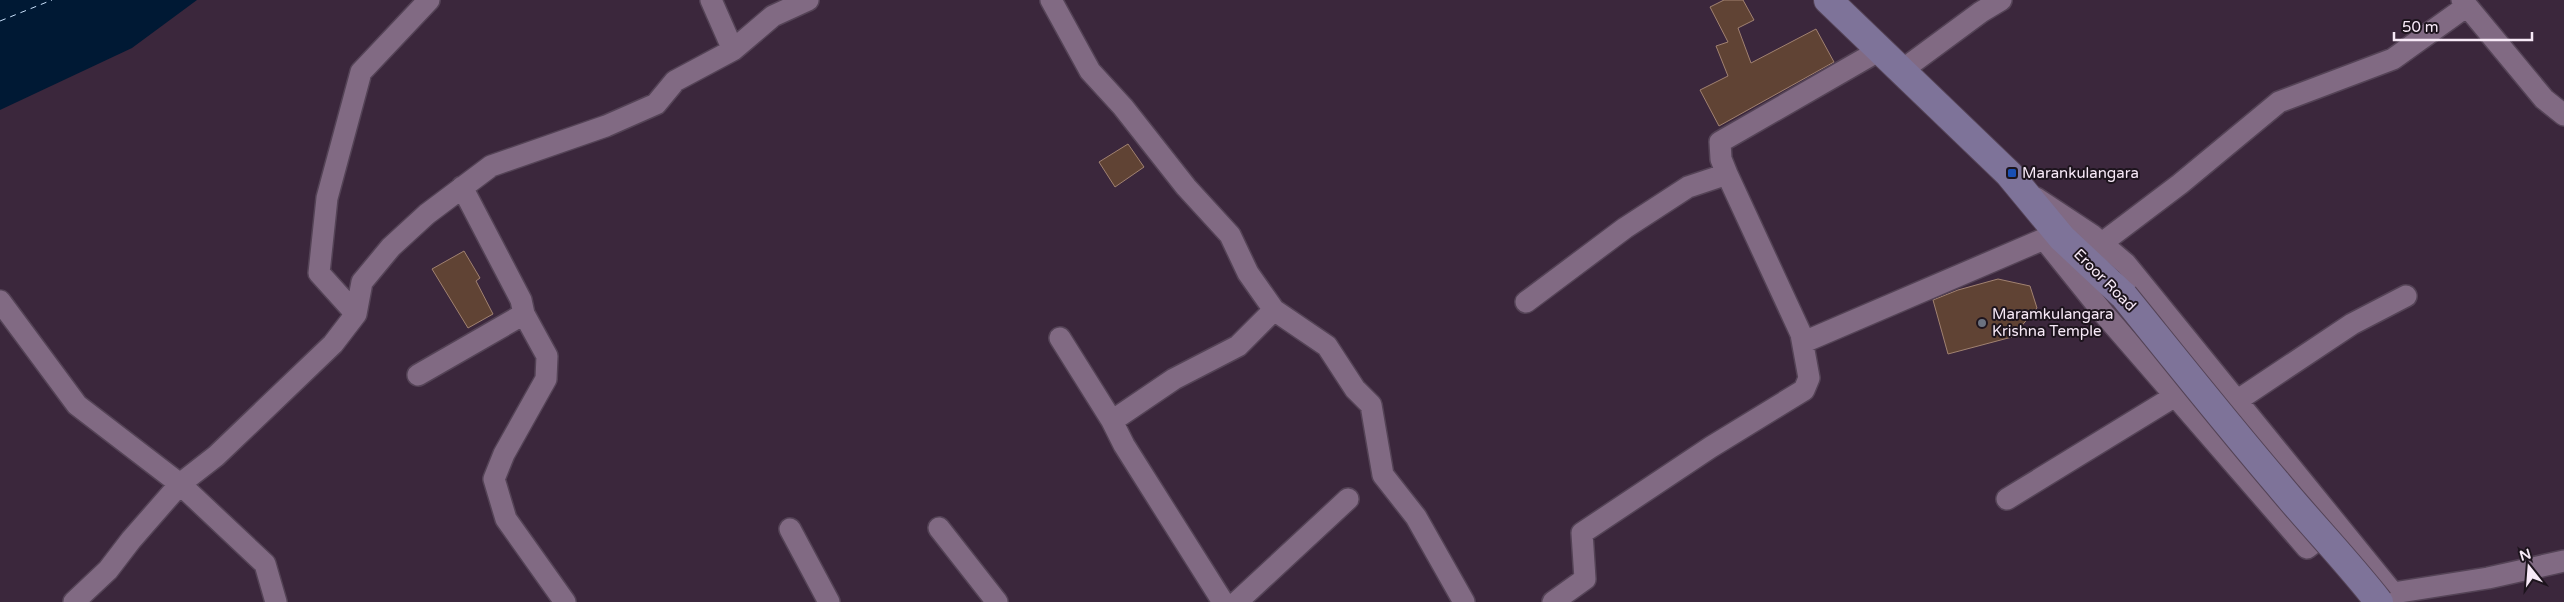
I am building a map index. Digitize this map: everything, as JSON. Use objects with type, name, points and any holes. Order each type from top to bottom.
[{"type":"main road","name":"Eroor Road","points":[[1828,0],[2019,186],[2062,238],[2124,296],[2279,486],[2351,566],[2379,602]]},
{"type":"street","points":[[356,314],[319,273],[327,198],[360,72],[429,0]]},
{"type":"street","points":[[711,0],[733,50]]},
{"type":"street","points":[[74,602],[108,570],[131,540],[180,484],[216,456],[307,371],[356,314],[362,282],[391,246],[462,187],[491,166],[606,126],[656,104],[675,81],[733,50],[773,16],[808,0]]},
{"type":"street","points":[[1051,0],[1090,71],[1124,107],[1186,186],[1230,235],[1248,273],[1274,310],[1327,346],[1355,389],[1371,405],[1383,474],[1416,516],[1464,602]]},
{"type":"street","points":[[1901,71],[1981,12],[2001,0]]},
{"type":"street","points":[[2102,243],[2180,184],[2279,102],[2393,59],[2465,3],[2544,99],[2564,115]]},
{"type":"street","points":[[1553,602],[1585,579],[1582,533],[1711,447],[1804,390],[1809,378],[1804,342],[1727,174],[1721,158],[1720,142],[1880,50]]},
{"type":"street","points":[[1526,302],[1625,228],[1688,187],[1727,174]]},
{"type":"street","points":[[2019,186],[2102,243],[2126,264],[2393,593],[2488,578],[2564,561]]},
{"type":"street","points":[[462,187],[521,300],[524,314],[547,356],[546,379],[504,454],[494,479],[506,519],[565,602]]},
{"type":"street","points":[[1804,342],[2044,239],[2175,396],[2307,548],[2338,524]]},
{"type":"street","points":[[2238,400],[2352,324],[2406,296]]},
{"type":"street","points":[[0,301],[77,405],[180,484],[265,564],[276,602]]},
{"type":"street","points":[[1112,421],[1174,379],[1238,346],[1274,310]]},
{"type":"street","points":[[418,375],[524,314]]},
{"type":"street","points":[[1060,338],[1112,421],[1124,445],[1223,602]]},
{"type":"street","points":[[2007,499],[2175,396]]},
{"type":"street","points":[[1236,602],[1348,499]]},
{"type":"street","points":[[939,528],[997,602]]},
{"type":"street","points":[[790,529],[824,600]]},
{"type":"water","points":[[0,0],[197,0],[132,48],[0,110]]},
{"type":"building","points":[[1724,0],[1743,0],[1754,20],[1738,28],[1751,63],[1816,29],[1834,62],[1719,126],[1700,90],[1728,76],[1716,46],[1728,42],[1710,7]]},
{"type":"building","points":[[1128,144],[1144,167],[1115,187],[1099,162]]},
{"type":"building","points":[[464,251],[480,278],[476,281],[493,314],[468,328],[432,269]]},
{"type":"building","name":"Maramkulangara Krishna Temple","points":[[1998,279],[2030,286],[2037,308],[2012,337],[1948,354],[1933,300],[1958,290]]},
{"type":"ferry route","points":[[0,21],[52,0]]},
{"type":"place","name":"Marankulangara","points":[[2012,173]]},
{"type":"place","name":"Maramkulangara Krishna Temple","points":[[1982,323]]}]
